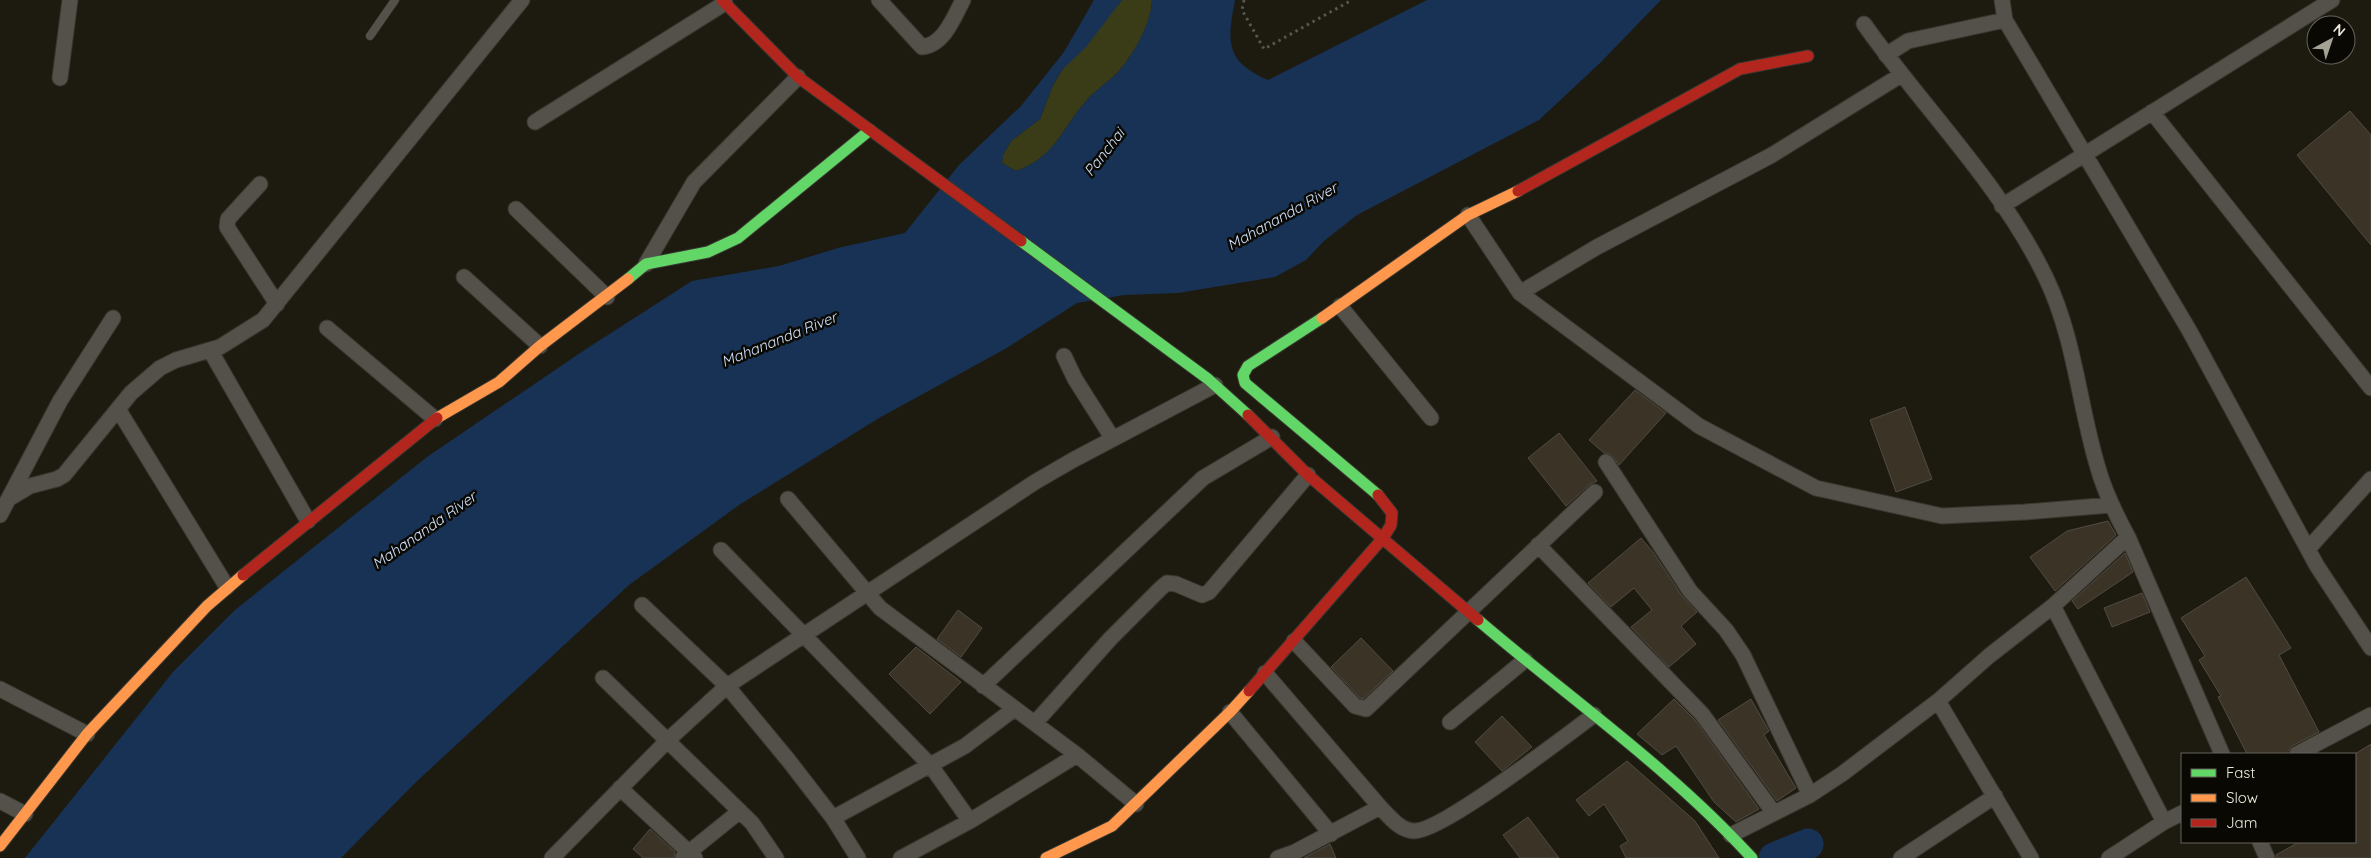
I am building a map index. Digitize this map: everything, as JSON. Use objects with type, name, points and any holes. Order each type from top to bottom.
[{"type":"street","points":[[60,78],[70,0]]},
{"type":"street","points":[[10,498],[30,486],[57,479],[64,475],[118,409],[143,382],[160,368],[176,360],[220,347],[247,332],[262,320],[277,304],[522,0]]},
{"type":"street","points":[[879,0],[922,48],[934,44],[944,34],[962,0]]},
{"type":"street","points":[[2002,0],[2005,20],[2189,330],[2308,550],[2371,648]]},
{"type":"street","points":[[2002,206],[2332,0]]},
{"type":"street","points":[[535,122],[724,2],[798,77],[1209,380],[1272,437],[1308,475],[1525,660],[1594,715],[1731,835],[1751,857]]},
{"type":"street","points":[[1886,55],[1908,41],[2005,20]]},
{"type":"street","points":[[1864,24],[2020,231],[2047,279],[2064,328],[2098,468],[2111,505],[2128,537],[2222,753]]},
{"type":"street","points":[[1046,858],[1112,826],[1230,712],[1383,538],[1392,519],[1389,507],[1380,497],[1250,389],[1245,383],[1243,375],[1248,366],[1340,306],[1438,234],[1468,215],[1516,192],[1740,69],[1808,56]]},
{"type":"street","points":[[1520,293],[1597,247],[1772,155],[1901,75]]},
{"type":"street","points":[[0,846],[87,734],[227,587],[435,419],[500,382],[540,346],[607,297],[646,264],[694,182],[798,77]]},
{"type":"street","points":[[2152,112],[2371,388]]},
{"type":"street","points":[[646,264],[702,254],[738,238],[870,130]]},
{"type":"street","points":[[260,184],[228,219],[227,227],[277,304]]},
{"type":"street","points":[[516,209],[607,297]]},
{"type":"street","points":[[1468,215],[1520,293],[1699,426],[1816,488],[1942,516],[2111,505]]},
{"type":"street","points":[[464,276],[540,346]]},
{"type":"street","points":[[1340,306],[1431,418]]},
{"type":"street","points":[[0,515],[60,401],[113,318]]},
{"type":"street","points":[[328,328],[435,419]]},
{"type":"street","points":[[210,350],[308,522]]},
{"type":"street","points":[[1064,356],[1075,379],[1112,439]]},
{"type":"street","points":[[552,858],[668,740],[727,686],[1035,482],[1112,439],[1209,380]]},
{"type":"street","points":[[118,409],[227,587]]},
{"type":"street","points":[[983,686],[1203,478],[1272,437]]},
{"type":"street","points":[[1606,462],[1690,591],[1726,630],[1743,655],[1810,795]]},
{"type":"street","points":[[1035,723],[1110,640],[1167,583],[1176,584],[1202,595],[1209,592],[1308,475]]},
{"type":"street","points":[[2308,550],[2371,479]]},
{"type":"street","points":[[1294,641],[1355,706],[1366,709],[1595,492]]},
{"type":"street","points":[[788,499],[866,594],[880,608],[1077,755],[1136,804]]},
{"type":"street","points":[[1731,835],[1810,795],[1938,701],[1989,656],[2053,606],[2128,537]]},
{"type":"street","points":[[1538,545],[1702,714],[1774,813]]},
{"type":"street","points":[[721,550],[931,766],[970,820]]},
{"type":"street","points":[[642,605],[727,686],[789,760],[833,818],[858,858]]},
{"type":"street","points":[[2053,606],[2164,822]]},
{"type":"street","points":[[1450,722],[1525,660]]},
{"type":"street","points":[[1266,673],[1380,807],[1403,828],[1413,831],[1427,829],[1459,811],[1594,715]]},
{"type":"street","points":[[603,678],[752,823],[776,858]]},
{"type":"street","points":[[0,689],[87,734]]},
{"type":"street","points":[[1938,701],[2031,858]]},
{"type":"street","points":[[833,818],[965,746],[1014,709]]},
{"type":"street","points":[[1230,712],[1331,834]]},
{"type":"street","points":[[2299,753],[2371,715]]},
{"type":"street","points":[[901,858],[970,820],[1077,755]]},
{"type":"street","points":[[620,788],[689,856],[740,811]]},
{"type":"street","points":[[1901,858],[1995,796]]},
{"type":"street","points":[[0,801],[25,814]]},
{"type":"street","points":[[1278,858],[1331,834],[1380,807]]},
{"type":"street","points":[[2109,858],[2164,822],[2181,814]]},
{"type":"street","points":[[2260,843],[2268,858]]},
{"type":"lane","points":[[370,36],[395,0]]},
{"type":"path","points":[[1244,0],[1242,10],[1264,49],[1352,0]]},
{"type":"green space","points":[[1122,0],[1152,0],[1149,19],[1145,29],[1136,48],[1124,65],[1094,92],[1057,141],[1040,158],[1016,171],[1002,163],[1003,155],[1011,141],[1040,119],[1053,85],[1062,70]]},
{"type":"water","points":[[1094,0],[1122,0],[1086,47],[1062,70],[1053,85],[1040,119],[1011,141],[1003,155],[1002,163],[1016,171],[1040,158],[1049,150],[1094,92],[1124,65],[1136,48],[1145,29],[1149,19],[1152,0],[1235,0],[1231,28],[1232,49],[1244,65],[1268,80],[1427,0],[1661,0],[1600,63],[1539,120],[1357,215],[1324,241],[1306,260],[1275,277],[1178,293],[1124,295],[1077,303],[1005,349],[879,418],[739,505],[629,585],[415,783],[341,858],[25,858],[173,672],[235,610],[427,457],[586,349],[692,281],[779,266],[838,248],[905,233],[959,165],[1021,106],[1064,52]]},
{"type":"building","points":[[2350,111],[2371,135],[2371,245],[2297,155]]},
{"type":"building","points":[[1635,390],[1666,413],[1619,465],[1611,454],[1604,453],[1589,440]]},
{"type":"building","points":[[1905,407],[1932,479],[1896,492],[1870,420]]},
{"type":"building","points":[[1559,433],[1597,481],[1589,485],[1566,506],[1528,458]]},
{"type":"building","points":[[2108,521],[2116,535],[2055,591],[2030,557],[2067,531]]},
{"type":"building","points":[[1641,538],[1653,552],[1682,596],[1697,612],[1681,626],[1696,644],[1669,667],[1631,627],[1652,610],[1634,588],[1611,607],[1588,583]]},
{"type":"building","points":[[2125,553],[2133,572],[2078,609],[2072,601]]},
{"type":"building","points":[[2246,577],[2291,648],[2279,655],[2319,732],[2292,746],[2287,753],[2246,753],[2218,697],[2221,696],[2199,660],[2205,656],[2181,618]]},
{"type":"building","points":[[2142,593],[2150,612],[2112,627],[2104,608]]},
{"type":"building","points":[[958,610],[982,628],[961,657],[937,639]]},
{"type":"building","points":[[1361,638],[1393,671],[1363,699],[1331,667]]},
{"type":"building","points":[[916,647],[961,682],[930,714],[889,674]]},
{"type":"building","points":[[1674,699],[1695,720],[1759,809],[1736,822],[1714,802],[1676,746],[1662,755],[1637,734]]},
{"type":"building","points":[[1751,699],[1769,731],[1764,735],[1796,788],[1777,801],[1718,720]]},
{"type":"building","points":[[1502,716],[1532,747],[1502,771],[1475,742]]},
{"type":"building","points":[[2371,744],[2371,858],[2276,858],[2276,855],[2297,843],[2356,843],[2356,753]]},
{"type":"building","points":[[1627,761],[1695,821],[1719,858],[1626,858],[1620,846],[1628,841],[1604,804],[1589,816],[1576,800]]},
{"type":"building","points":[[1528,817],[1559,858],[1520,858],[1503,835]]},
{"type":"building","points":[[650,829],[675,852],[674,858],[643,858],[633,849]]},
{"type":"building","points":[[1330,844],[1336,858],[1304,858]]},
{"type":"waterway","points":[[1774,858],[1808,844]]},
{"type":"traffic: fast","points":[[628,279],[646,264],[708,252],[738,238],[870,130]]},
{"type":"traffic: fast","points":[[1021,241],[1208,379],[1248,415]]},
{"type":"traffic: fast","points":[[1322,318],[1248,366],[1243,375],[1245,383],[1378,495]]},
{"type":"traffic: fast","points":[[1478,620],[1654,764],[1721,825],[1752,858]]},
{"type":"traffic: slow","points":[[1322,318],[1468,215],[1518,191]]},
{"type":"traffic: slow","points":[[437,418],[499,382],[540,346],[628,279]]},
{"type":"traffic: slow","points":[[0,846],[87,734],[207,606],[243,575]]},
{"type":"traffic: slow","points":[[1046,858],[1112,826],[1230,712],[1249,691]]},
{"type":"traffic: jam","points":[[722,0],[798,77],[1021,241]]},
{"type":"traffic: jam","points":[[1518,191],[1740,69],[1808,56]]},
{"type":"traffic: jam","points":[[1248,415],[1308,475],[1478,620]]},
{"type":"traffic: jam","points":[[243,575],[437,418]]},
{"type":"traffic: jam","points":[[1249,691],[1383,538],[1391,525],[1392,513],[1378,495]]},
{"type":"water label","name":"Panchai","points":[[1104,152]]},
{"type":"water label","name":"Mahananda River","points":[[1282,216]]},
{"type":"water label","name":"Mahananda River","points":[[779,339]]},
{"type":"water label","name":"Mahananda River","points":[[424,530]]}]
